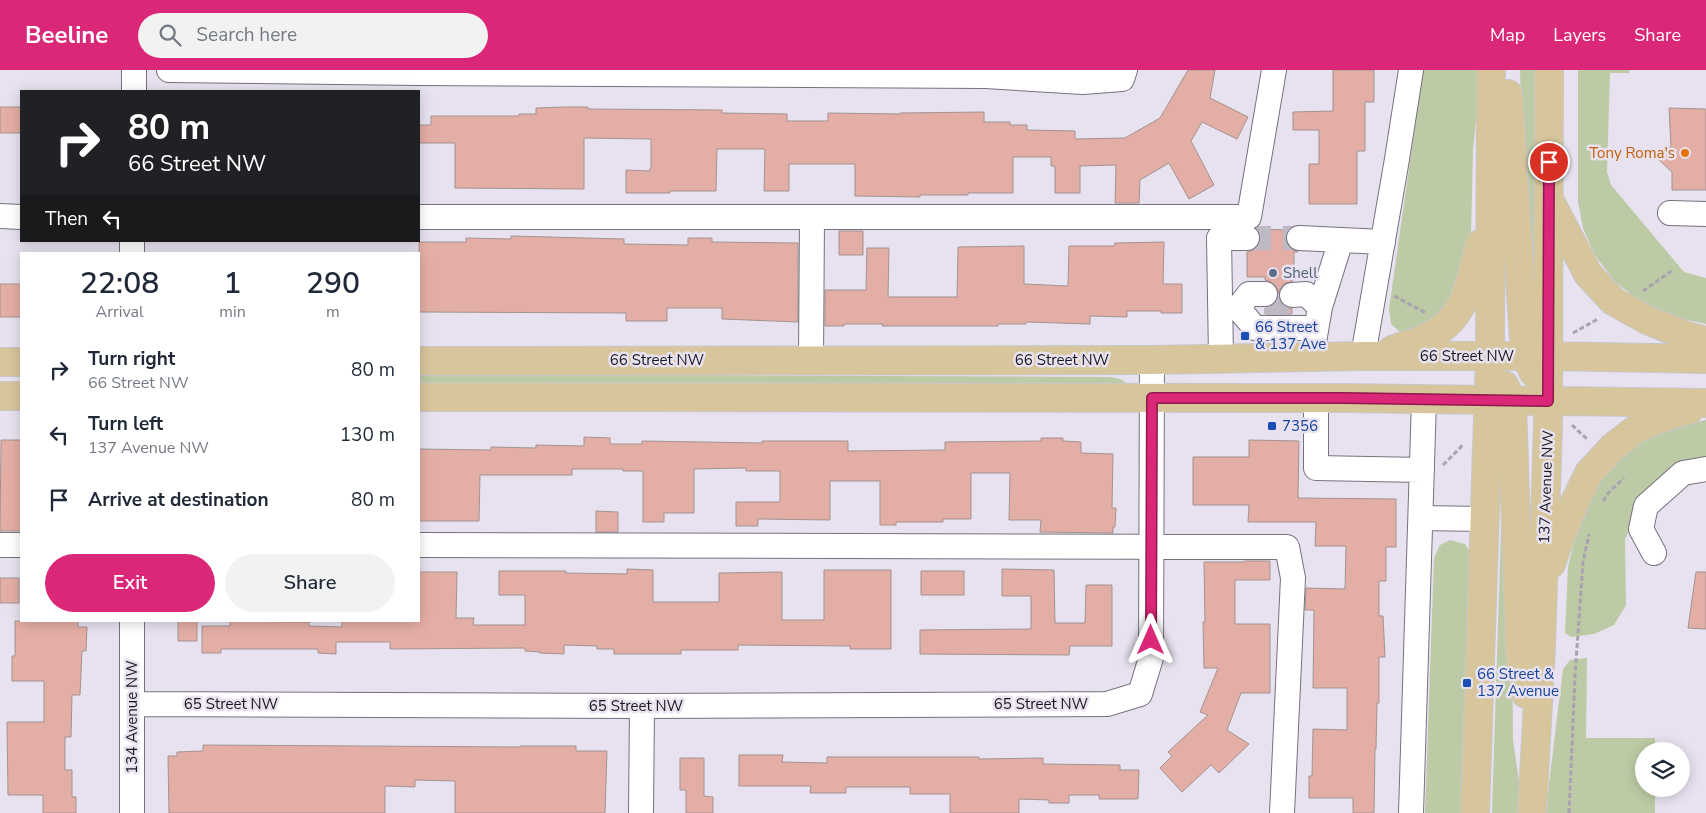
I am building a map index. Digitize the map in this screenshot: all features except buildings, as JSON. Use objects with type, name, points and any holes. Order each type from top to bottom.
[{"type":"main road","points":[[1491,70],[1490,356],[1500,401],[1520,652],[1535,760]]},
{"type":"main road","points":[[1505,70],[1536,356],[1548,401]]},
{"type":"main road","points":[[1536,356],[1549,200],[1550,70]]},
{"type":"main road","points":[[1549,200],[1588,274],[1613,301],[1647,320],[1687,336],[1706,341]]},
{"type":"main road","points":[[1368,356],[1426,338],[1454,319],[1467,296],[1491,203]]},
{"type":"main road","name":"66 Street NW","points":[[420,361],[1152,360],[1311,356],[1536,356],[1706,359]]},
{"type":"main road","points":[[0,362],[20,362]]},
{"type":"main road","points":[[0,396],[20,396]]},
{"type":"main road","points":[[420,397],[1316,398],[1706,404]]},
{"type":"main road","points":[[1475,813],[1484,519],[1500,401]]},
{"type":"main road","name":"137 Avenue NW","points":[[1532,813],[1548,401]]},
{"type":"main road","points":[[1542,594],[1559,540],[1589,473],[1613,447],[1636,429],[1664,417],[1706,404]]},
{"type":"street","points":[[134,70],[134,90]]},
{"type":"street","points":[[169,70],[986,76],[1083,82],[1123,75]]},
{"type":"street","points":[[420,217],[1249,217],[1274,70]]},
{"type":"street","points":[[1368,356],[1383,242],[1411,70]]},
{"type":"street","points":[[1670,213],[1706,214]]},
{"type":"street","points":[[0,216],[20,216]]},
{"type":"street","points":[[811,360],[812,217]]},
{"type":"street","points":[[1221,358],[1229,308],[1219,238],[1248,238]]},
{"type":"street","points":[[1299,238],[1383,242]]},
{"type":"street","points":[[1311,356],[1318,318],[1341,240]]},
{"type":"street","points":[[1229,308],[1249,294],[1265,301]]},
{"type":"street","points":[[1292,301],[1306,294],[1318,318]]},
{"type":"street","points":[[1229,308],[1255,328],[1318,318]]},
{"type":"street","points":[[1151,546],[1152,360]]},
{"type":"street","points":[[1316,398],[1316,468],[1422,478]]},
{"type":"street","points":[[1411,813],[1424,400]]},
{"type":"street","points":[[1654,553],[1641,529],[1646,506],[1683,473],[1706,469]]},
{"type":"street","points":[[1420,518],[1484,519]]},
{"type":"street","points":[[0,545],[20,545]]},
{"type":"street","points":[[420,545],[1287,547],[1293,578],[1282,813]]},
{"type":"street","name":"65 Street NW","points":[[132,704],[642,706],[1107,704],[1140,694],[1151,658],[1151,546]]},
{"type":"street","name":"134 Avenue NW","points":[[132,622],[132,813]]},
{"type":"street","points":[[641,813],[642,706]]},
{"type":"path","points":[[1637,295],[1673,270]]},
{"type":"path","points":[[1391,296],[1395,296],[1434,317]]},
{"type":"path","points":[[1568,336],[1600,318]]},
{"type":"path","points":[[1570,423],[1590,442]]},
{"type":"path","points":[[1422,478],[1461,447],[1462,441]]},
{"type":"path","points":[[1602,504],[1610,491],[1624,478]]},
{"type":"path","points":[[1569,813],[1575,676],[1583,562],[1591,527]]},
{"type":"green space","points":[[1423,70],[1481,70],[1473,150],[1471,235],[1447,315],[1410,335],[1400,332],[1391,324],[1389,309]]},
{"type":"green space","points":[[1520,70],[1536,70],[1535,276],[1532,324],[1528,324]]},
{"type":"green space","points":[[1578,70],[1630,70],[1629,73],[1610,73],[1607,172],[1611,185],[1684,272],[1706,278],[1706,324],[1678,318],[1640,301],[1615,282],[1594,254],[1583,228],[1578,202]]},
{"type":"green space","points":[[420,374],[1111,377],[1123,380],[1127,385],[420,384]]},
{"type":"green space","points":[[1706,420],[1706,463],[1639,512],[1625,539],[1626,605],[1614,625],[1594,634],[1571,637],[1565,633],[1568,567],[1576,532],[1602,474],[1621,454],[1650,436],[1686,424]]},
{"type":"green space","points":[[1502,498],[1511,508],[1513,740],[1521,794],[1520,813],[1492,813]]},
{"type":"green space","points":[[1450,540],[1465,544],[1471,554],[1466,813],[1425,813],[1434,558],[1440,545]]},
{"type":"green space","points":[[1587,658],[1586,738],[1655,738],[1655,742],[1635,742],[1635,797],[1655,797],[1655,813],[1547,813],[1563,669],[1570,660]]},
{"type":"tunnel","points":[[1247,238],[1299,238]]},
{"type":"tunnel","points":[[1265,308],[1292,307]]},
{"type":"place","name":"Tony Roma's","points":[[1685,153]]},
{"type":"place","name":"Shell","points":[[1273,273]]},
{"type":"place","name":"66 Street & 137 Ave","points":[[1245,336]]},
{"type":"place","name":"7356","points":[[1272,426]]},
{"type":"place","name":"66 Street & 137 Avenue","points":[[1467,683]]},
{"type":"route","points":[[1151,640],[1152,398],[1548,401],[1549,162]]}]
